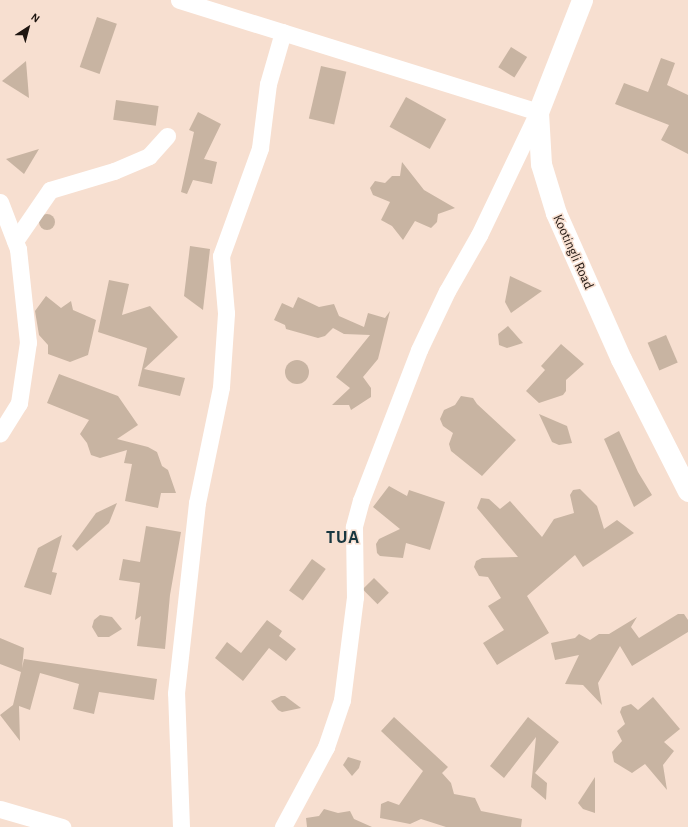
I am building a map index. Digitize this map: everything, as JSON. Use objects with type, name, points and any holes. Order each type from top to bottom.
[{"type":"street","points":[[179,0],[538,112],[479,236],[447,291],[419,350],[361,500],[354,527],[355,596],[342,700],[326,747],[283,827]]},
{"type":"street","name":"Kootingli Road","points":[[582,0],[538,112],[541,164],[556,214],[621,359],[688,491]]},
{"type":"street","points":[[182,827],[176,693],[197,504],[221,387],[226,313],[221,256],[260,148],[268,84],[283,32]]},
{"type":"street","points":[[15,241],[50,190],[114,171],[149,156],[166,136]]},
{"type":"street","points":[[0,202],[15,241],[28,342],[19,403],[0,434]]},
{"type":"street","points":[[0,809],[62,827]]},
{"type":"building","points":[[97,17],[117,24],[100,74],[80,67]]},
{"type":"building","points":[[511,47],[527,57],[514,77],[498,67]]},
{"type":"building","points":[[661,58],[675,63],[667,85],[688,95],[688,154],[661,140],[669,125],[615,104],[624,83],[648,92]]},
{"type":"building","points":[[26,61],[29,98],[2,81]]},
{"type":"building","points":[[321,66],[346,72],[334,124],[309,119]]},
{"type":"building","points":[[406,97],[446,119],[430,149],[390,127]]},
{"type":"building","points":[[116,100],[159,106],[156,126],[113,120]]},
{"type":"building","points":[[198,112],[221,124],[204,159],[217,162],[212,184],[193,180],[187,194],[181,192],[194,132],[189,130]]},
{"type":"building","points":[[39,149],[24,174],[6,159]]},
{"type":"building","points":[[402,162],[424,190],[455,208],[438,214],[437,222],[431,228],[415,221],[403,240],[392,226],[381,220],[390,202],[373,195],[370,188],[375,181],[385,183],[392,176],[400,176]]},
{"type":"building","points":[[47,214],[54,219],[55,222],[50,229],[47,230],[40,225],[39,222],[44,215]]},
{"type":"building","points":[[190,246],[210,249],[203,310],[184,296]]},
{"type":"building","points":[[510,276],[542,291],[511,313],[505,302]]},
{"type":"building","points":[[109,280],[129,284],[122,315],[150,306],[178,337],[144,369],[185,378],[180,396],[138,386],[147,348],[98,332]]},
{"type":"building","points":[[46,296],[61,308],[71,301],[73,310],[96,320],[88,355],[70,362],[48,354],[48,345],[39,335],[35,311]]},
{"type":"building","points":[[298,297],[319,307],[334,304],[339,316],[364,327],[368,313],[385,318],[390,311],[378,359],[363,377],[371,388],[371,397],[351,410],[349,405],[332,405],[350,388],[336,377],[370,335],[344,334],[333,328],[325,336],[318,338],[286,329],[285,325],[274,320],[282,303],[293,308]]},
{"type":"building","points":[[508,326],[523,343],[507,348],[499,345],[498,334]]},
{"type":"building","points":[[666,335],[678,363],[659,370],[648,343]]},
{"type":"building","points":[[561,344],[584,364],[566,380],[566,391],[563,395],[539,403],[526,391],[545,370],[541,366]]},
{"type":"building","points":[[297,360],[305,364],[309,372],[305,380],[297,384],[289,380],[285,372],[289,364]]},
{"type":"building","points":[[59,374],[118,396],[138,425],[117,439],[148,447],[157,452],[162,466],[168,470],[176,493],[161,493],[158,508],[125,501],[132,464],[124,463],[127,450],[100,458],[91,455],[87,443],[80,434],[89,420],[47,403]]},
{"type":"building","points":[[461,396],[473,398],[477,404],[516,440],[482,476],[451,451],[449,444],[453,433],[443,426],[440,419],[444,410],[455,405]]},
{"type":"building","points":[[539,414],[567,426],[572,443],[559,445],[552,442]]},
{"type":"building","points":[[619,431],[638,472],[652,495],[634,507],[604,439]]},
{"type":"building","points":[[389,486],[407,496],[409,490],[445,502],[430,550],[406,543],[403,558],[380,556],[377,553],[376,544],[379,539],[400,529],[373,507]]},
{"type":"building","points":[[580,489],[597,506],[604,529],[617,520],[634,533],[583,567],[575,555],[527,596],[549,633],[497,665],[483,643],[504,630],[488,606],[501,598],[488,577],[479,576],[474,567],[476,561],[482,558],[518,557],[477,508],[481,498],[489,499],[500,509],[510,501],[542,537],[554,519],[574,513],[570,495],[573,490]]},
{"type":"building","points":[[117,503],[109,523],[77,551],[72,546],[96,513]]},
{"type":"building","points":[[146,526],[181,532],[170,595],[165,649],[137,646],[141,616],[135,620],[140,583],[119,580],[123,559],[140,562]]},
{"type":"building","points":[[62,535],[52,572],[57,573],[51,595],[24,587],[38,548]]},
{"type":"building","points":[[312,559],[326,569],[303,601],[289,591]]},
{"type":"building","points":[[374,578],[389,593],[378,604],[363,589]]},
{"type":"building","points":[[678,614],[684,614],[688,620],[688,632],[632,666],[620,646],[598,683],[602,705],[583,685],[565,684],[579,655],[555,660],[551,643],[575,638],[579,634],[590,640],[599,634],[609,634],[637,617],[631,627],[639,638]]},
{"type":"building","points":[[100,615],[112,617],[122,629],[109,637],[98,637],[92,627],[94,620]]},
{"type":"building","points":[[267,620],[282,631],[279,636],[296,649],[286,661],[269,648],[243,681],[215,658],[227,642],[241,653]]},
{"type":"building","points":[[0,638],[24,648],[22,668],[24,659],[157,679],[154,700],[99,692],[94,714],[73,709],[79,684],[40,673],[30,710],[19,706],[20,741],[0,715],[13,705],[21,672],[0,664]]},
{"type":"building","points":[[281,696],[285,696],[301,708],[282,712],[278,710],[271,701]]},
{"type":"building","points":[[653,697],[680,729],[664,742],[674,751],[663,765],[667,790],[645,764],[632,773],[614,762],[612,752],[622,741],[617,731],[625,724],[620,712],[622,707],[631,704],[638,710]]},
{"type":"building","points":[[394,717],[448,767],[442,773],[451,783],[454,794],[475,798],[481,811],[522,819],[521,827],[446,827],[421,819],[410,824],[380,818],[381,804],[388,801],[399,805],[423,771],[381,731]]},
{"type":"building","points":[[528,717],[559,742],[535,773],[547,783],[546,800],[531,787],[536,737],[504,778],[490,766]]},
{"type":"building","points":[[348,757],[361,761],[359,768],[352,776],[343,765]]},
{"type":"building","points":[[595,777],[595,813],[583,809],[578,803]]},
{"type":"building","points":[[324,809],[338,813],[350,811],[354,819],[372,827],[307,827],[306,818],[319,816]]},
{"type":"district","name":"TUA","points":[[343,538]]}]
